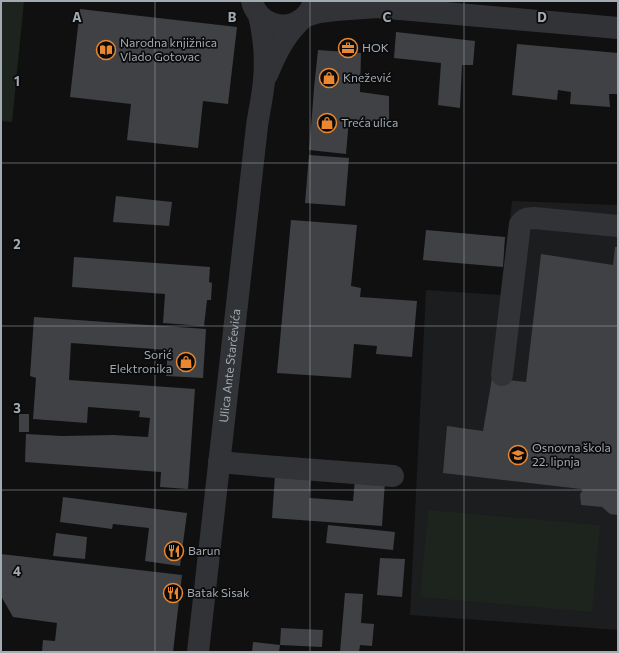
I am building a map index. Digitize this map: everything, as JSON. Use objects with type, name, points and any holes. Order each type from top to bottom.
[{"type":"street","points":[[354,1],[377,7]]},
{"type":"street","points":[[251,6],[267,22],[288,26],[306,13],[377,7],[618,28]]},
{"type":"street","name":"Ulica Ante Starčevića","points":[[198,652],[257,126],[264,80],[262,28],[251,6]]},
{"type":"street","name":"Ulica Ante Starčevića","points":[[264,80],[282,42],[306,13]]},
{"type":"street","points":[[502,375],[520,224],[522,221],[525,219],[534,218],[618,226]]},
{"type":"street","points":[[219,462],[393,476]]},
{"type":"shaded area","points":[[1,1],[24,1],[12,122],[1,121]]},
{"type":"shaded area","name":"Osnovna škola 22. lipnja","points":[[512,201],[618,205],[618,630],[410,615],[426,290],[502,295]]},
{"type":"shaded area","points":[[428,510],[600,525],[592,612],[420,597]]},
{"type":"building","points":[[80,9],[237,27],[228,104],[203,101],[198,148],[127,140],[131,104],[70,97]]},
{"type":"building","points":[[396,32],[475,41],[473,65],[462,65],[460,108],[438,105],[441,63],[394,58]]},
{"type":"building","points":[[517,44],[618,53],[618,94],[609,94],[610,107],[570,104],[571,92],[558,90],[557,100],[512,95]]},
{"type":"building","points":[[318,50],[361,53],[360,92],[389,96],[389,123],[349,119],[346,154],[309,150]]},
{"type":"building","points":[[309,155],[349,158],[345,206],[305,203]]},
{"type":"building","points":[[116,196],[172,202],[169,226],[113,222]]},
{"type":"building","points":[[291,220],[357,225],[351,286],[361,288],[360,297],[417,301],[412,357],[376,354],[377,346],[354,344],[351,378],[277,373]]},
{"type":"building","points":[[426,230],[505,237],[503,267],[423,260]]},
{"type":"building","points":[[615,247],[618,247],[618,515],[610,514],[602,507],[581,505],[580,494],[583,490],[581,489],[443,473],[447,426],[483,431],[492,378],[526,382],[541,254],[613,265]]},
{"type":"building","points":[[74,257],[210,267],[209,282],[212,283],[211,300],[207,300],[204,326],[163,323],[165,294],[72,287]]},
{"type":"building","points":[[34,317],[206,329],[203,378],[166,376],[168,350],[71,343],[69,380],[195,389],[188,489],[160,487],[161,472],[25,462],[26,434],[148,437],[150,418],[139,417],[140,411],[88,407],[87,423],[33,419],[36,378],[30,376]]},
{"type":"building","points":[[19,414],[29,414],[29,432],[19,432]]},
{"type":"building","points":[[275,475],[311,478],[309,498],[353,501],[355,479],[385,481],[382,526],[272,518]]},
{"type":"building","points":[[63,497],[187,513],[180,566],[145,561],[149,528],[113,524],[112,529],[60,522]]},
{"type":"building","points":[[328,525],[395,532],[393,550],[326,543]]},
{"type":"building","points":[[56,533],[87,537],[85,559],[53,556]]},
{"type":"building","points":[[1,554],[182,575],[173,652],[42,652],[43,640],[55,641],[57,623],[13,617],[1,596]]},
{"type":"building","points":[[380,558],[405,559],[402,597],[377,595]]},
{"type":"building","points":[[345,593],[363,594],[361,623],[374,624],[372,646],[360,645],[359,652],[340,652]]},
{"type":"building","points":[[281,628],[323,630],[322,647],[280,645]]},
{"type":"building","points":[[253,642],[280,645],[279,652],[252,652]]},
{"type":"place","name":"HOK","points":[[348,48]]},
{"type":"place","name":"Narodna knjižnica Vlado Gotovac","points":[[106,50]]},
{"type":"place","name":"Knežević","points":[[329,78]]},
{"type":"place","name":"Treća ulica","points":[[327,123]]},
{"type":"place","name":"Sorić Elektronika","points":[[186,362]]},
{"type":"place","name":"Osnovna škola 22. lipnja","points":[[518,455]]},
{"type":"place","name":"Barun","points":[[174,551]]},
{"type":"place","name":"Batak Sisak","points":[[173,593]]}]
